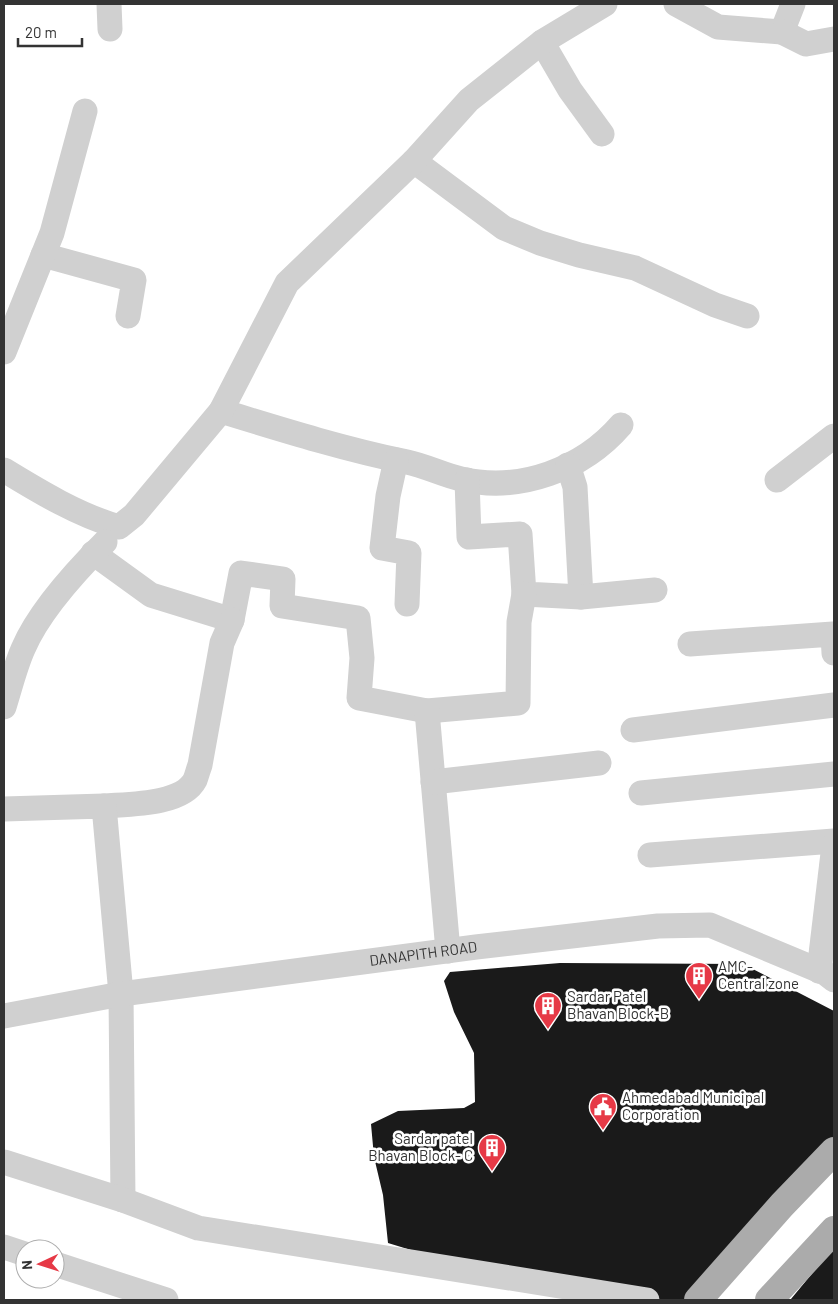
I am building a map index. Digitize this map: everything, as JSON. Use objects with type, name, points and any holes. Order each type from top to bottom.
[{"type":"main road","points":[[698,1300],[782,1205],[834,1151]]},
{"type":"main road","points":[[769,1300],[834,1230]]},
{"type":"street","points":[[109,4],[110,29]]},
{"type":"street","points":[[4,708],[23,648],[47,609],[94,553],[119,527],[134,515],[222,411],[287,283],[414,161],[469,100],[542,42],[605,4]]},
{"type":"street","points":[[676,4],[718,27],[782,32],[806,44],[834,39]]},
{"type":"street","points":[[782,32],[793,4]]},
{"type":"street","points":[[542,42],[570,90],[602,134]]},
{"type":"street","points":[[4,352],[52,233],[85,111]]},
{"type":"street","points":[[414,161],[504,228],[556,248],[635,268],[715,305],[747,316]]},
{"type":"street","points":[[43,256],[134,280],[128,316]]},
{"type":"street","points":[[222,411],[286,432],[420,465],[466,480],[500,484],[558,472],[607,441],[621,425]]},
{"type":"street","points":[[777,480],[834,436]]},
{"type":"street","points":[[396,460],[388,496],[382,548],[410,553],[407,604]]},
{"type":"street","points":[[568,465],[575,487],[581,597]]},
{"type":"street","points":[[4,470],[37,490],[90,517],[119,527]]},
{"type":"street","points":[[4,809],[104,806],[160,801],[184,792],[195,781],[200,765],[222,643],[232,620],[241,573],[283,579],[282,606],[358,618],[362,658],[358,698],[427,711],[518,703],[519,622],[524,594],[520,534],[469,537],[466,480]]},
{"type":"street","points":[[94,553],[151,595],[232,620]]},
{"type":"street","points":[[524,594],[581,597],[655,590]]},
{"type":"street","points":[[690,644],[833,634],[834,653]]},
{"type":"street","points":[[633,730],[834,706]]},
{"type":"street","points":[[427,711],[448,951]]},
{"type":"street","points":[[433,782],[599,763]]},
{"type":"street","points":[[641,793],[834,774]]},
{"type":"street","points":[[104,806],[121,994],[123,1200]]},
{"type":"street","points":[[650,855],[834,841]]},
{"type":"street","points":[[827,975],[834,845]]},
{"type":"street","name":"DANAPITH ROAD","points":[[4,1016],[121,994],[448,951],[658,926],[710,925],[827,975]]},
{"type":"street","points":[[4,1162],[123,1200],[198,1228],[647,1300]]},
{"type":"street","points":[[65,1267],[166,1300]]},
{"type":"building","name":"Ahmedabad Municipal Corporation","points":[[560,963],[743,964],[834,1011],[834,1138],[690,1300],[662,1300],[541,1278],[437,1258],[388,1243],[383,1195],[374,1157],[371,1124],[398,1111],[464,1108],[475,1102],[474,1053],[454,1012],[444,981],[450,972]]},
{"type":"building","points":[[834,1247],[834,1300],[791,1299]]},
{"type":"place","name":"AMC- Central zone","points":[[699,1000]]},
{"type":"place","name":"Sardar Patel Bhavan Block-B","points":[[548,1030]]},
{"type":"place","name":"Ahmedabad Municipal Corporation","points":[[603,1131]]},
{"type":"place","name":"Sardar patel Bhavan Block- C","points":[[492,1172]]}]
